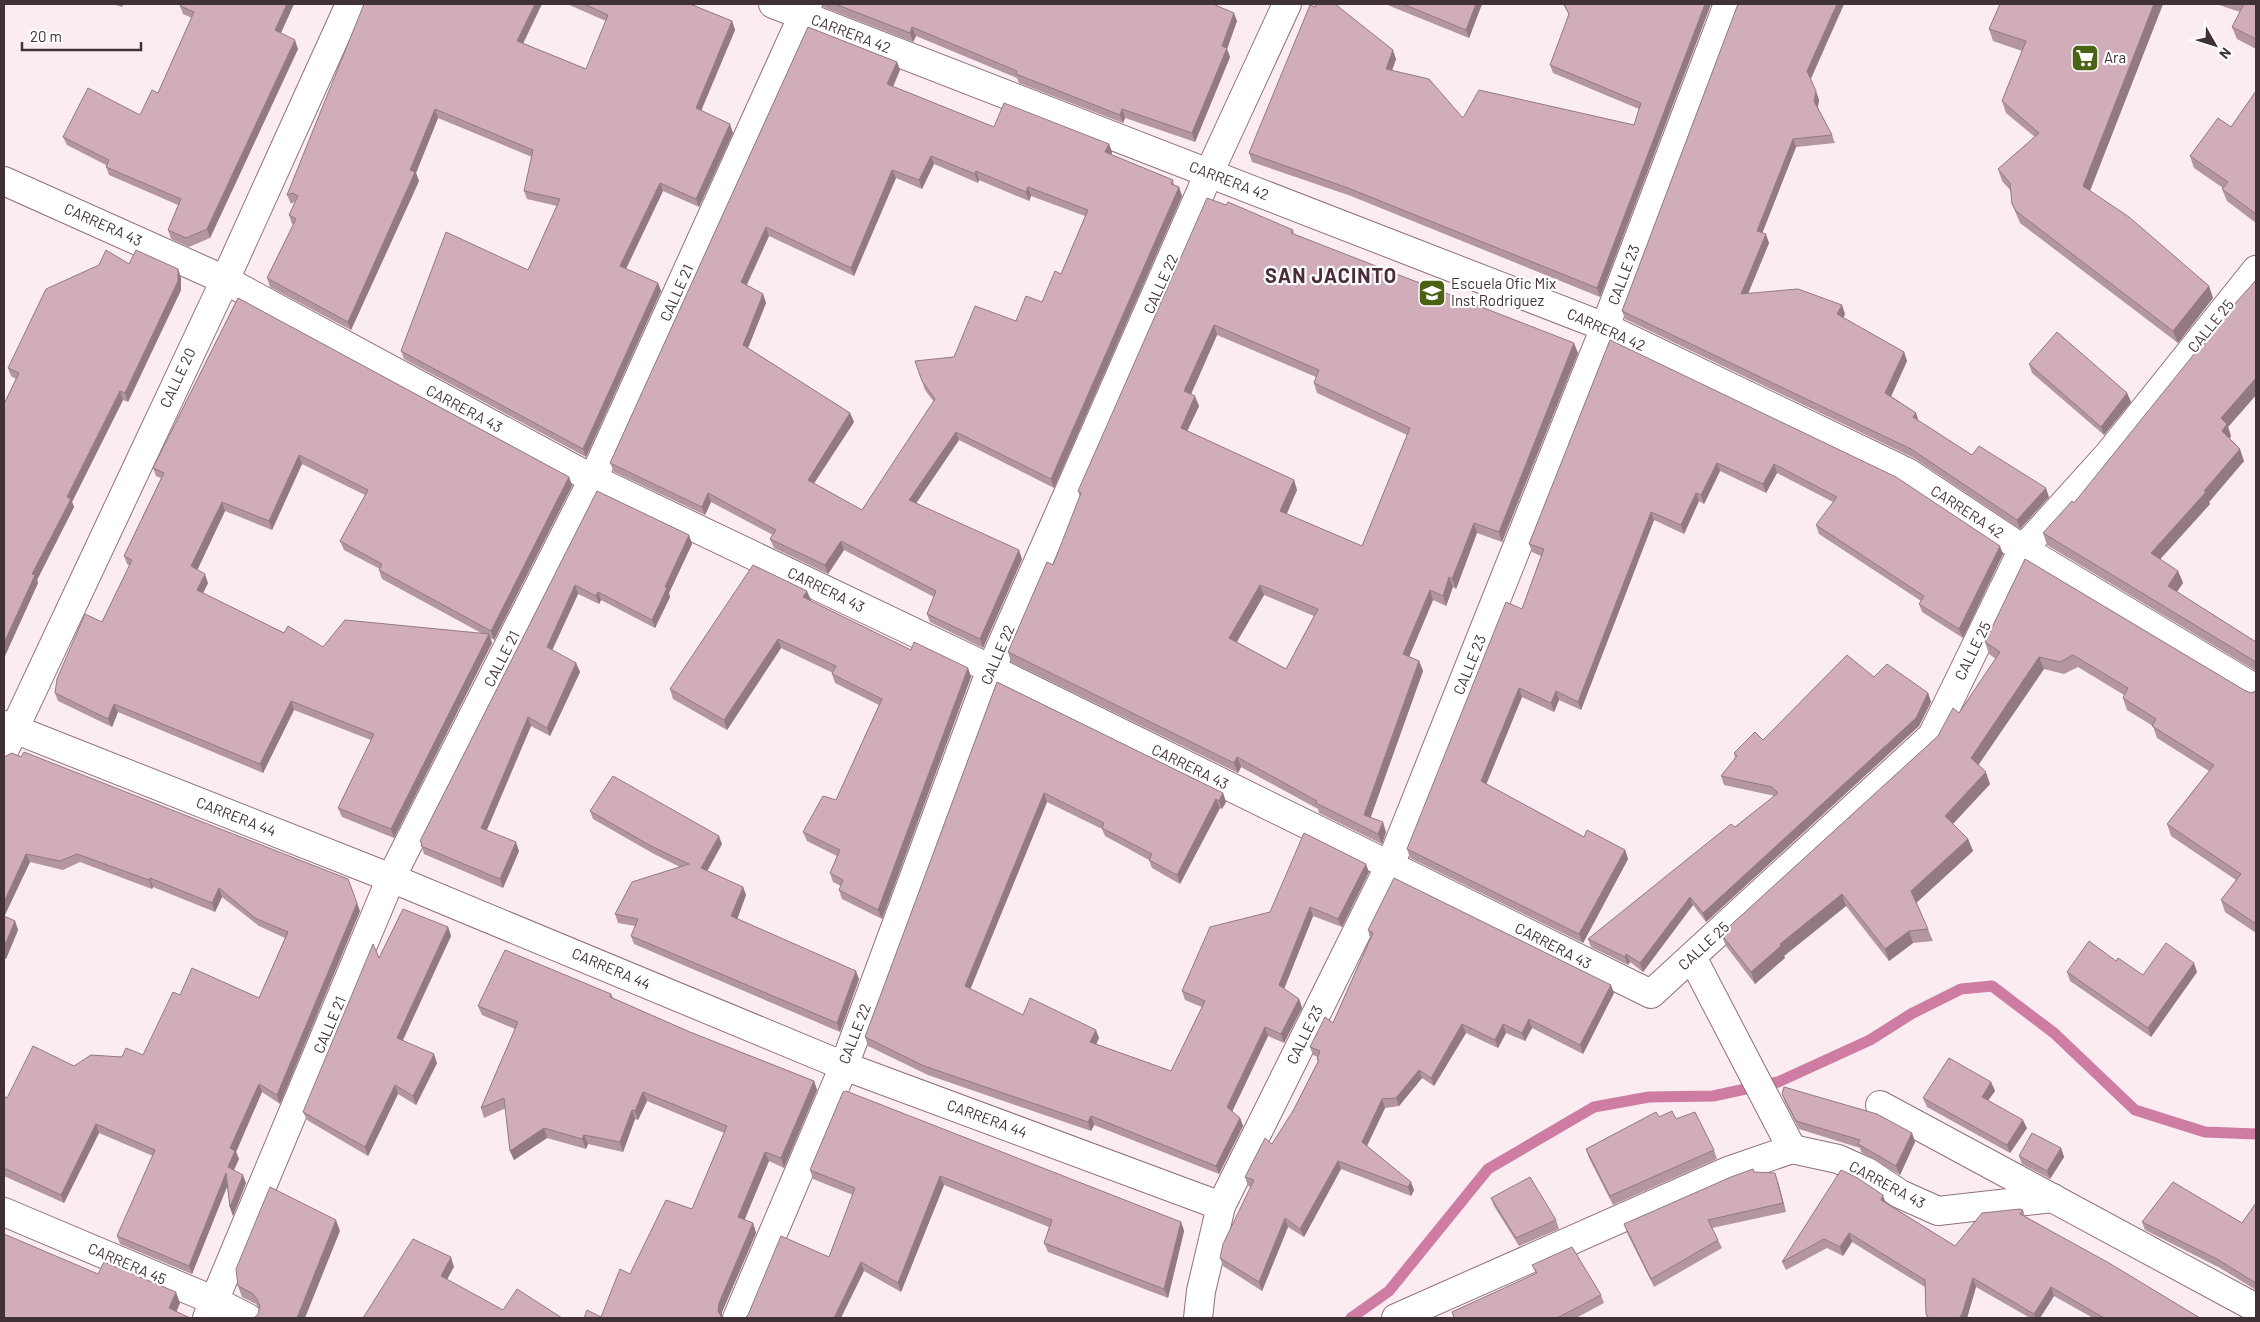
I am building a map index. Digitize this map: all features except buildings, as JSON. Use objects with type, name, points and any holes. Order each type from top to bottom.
[{"type":"street","name":"CALLE 20","points":[[7,735],[224,280],[350,4]]},
{"type":"street","name":"CARRERA 42","points":[[773,4],[805,10],[1210,174],[1605,327],[1907,472],[2024,549],[2256,689]]},
{"type":"street","name":"CALLE 22","points":[[737,1318],[844,1066],[992,670],[1210,174],[1287,4]]},
{"type":"street","name":"CALLE 23","points":[[1198,1318],[1201,1291],[1221,1206],[1390,864],[1605,327],[1728,4]]},
{"type":"street","name":"CALLE 21","points":[[211,1310],[391,878],[593,479],[805,10]]},
{"type":"street","name":"CARRERA 43","points":[[4,181],[224,280],[593,479],[992,670],[1390,864],[1651,994]]},
{"type":"street","name":"CALLE 25","points":[[1651,994],[1932,736],[2024,549],[2108,455],[2256,270]]},
{"type":"street","name":"CARRERA 44","points":[[7,735],[391,878],[844,1066],[1221,1206]]},
{"type":"street","points":[[1692,957],[1792,1149]]},
{"type":"street","points":[[1880,1105],[2256,1308]]},
{"type":"street","name":"CARRERA 43","points":[[1396,1318],[1728,1170],[1792,1149],[1838,1158],[1867,1172],[1900,1194],[1938,1211],[2053,1198]]},
{"type":"street","name":"CARRERA 45","points":[[4,1212],[211,1310],[248,1318]]},
{"type":"waterway","points":[[1351,1318],[1389,1291],[1488,1169],[1594,1107],[1649,1097],[1713,1096],[1778,1082],[1870,1040],[1911,1014],[1961,989],[1992,986],[2054,1033],[2135,1110],[2205,1132],[2256,1134]]},
{"type":"place","name":"Ara","points":[[2085,58]]},
{"type":"place","name":"Escuela Ofic Mix Inst Rodriguez","points":[[1432,293]]},
{"type":"district","name":"SAN JACINTO","points":[[1331,276]]}]
